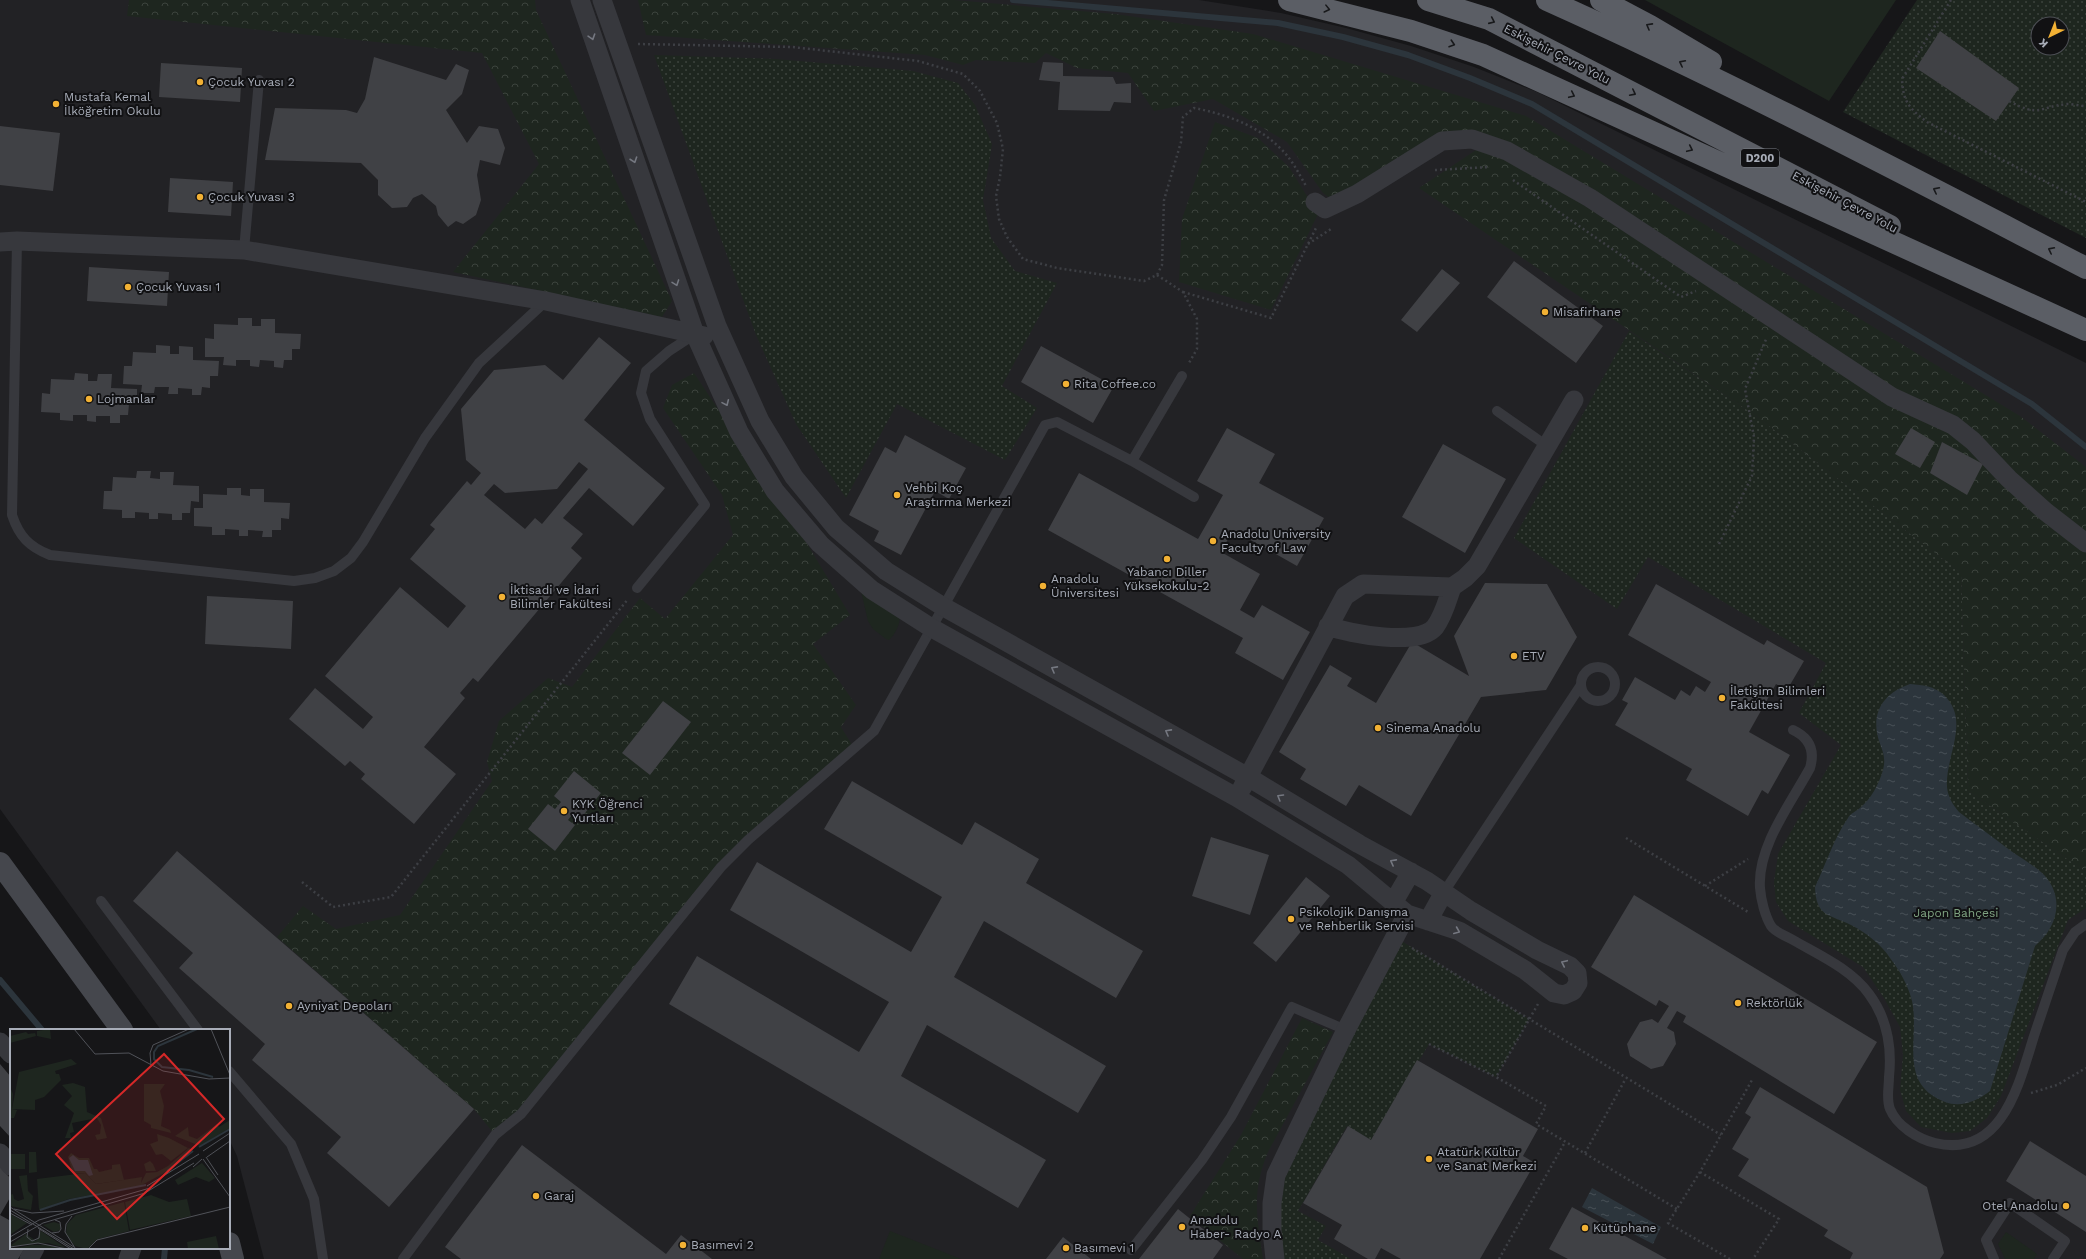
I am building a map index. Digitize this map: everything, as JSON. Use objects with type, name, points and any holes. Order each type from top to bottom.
[{"type":"highway","points":[[1289,0],[1411,31],[1483,55],[2086,330]]},
{"type":"highway","name":"Eskişehir Çevre Yolu","points":[[1428,0],[1490,19],[1811,184],[2086,330]]},
{"type":"highway","points":[[1548,0],[1639,41],[1864,153],[2086,268]]},
{"type":"highway","points":[[1601,0],[1657,30],[1864,153]]},
{"type":"main road","points":[[0,863],[121,1029]]},
{"type":"main road","points":[[230,1247],[233,1259]]},
{"type":"street","points":[[580,0],[695,334],[739,432],[775,491],[820,544],[872,590],[930,627],[1236,797],[1348,865],[1400,909],[1428,921],[1459,931],[1525,970],[1554,993],[1564,996],[1573,991],[1578,983],[1577,973],[1570,966],[1537,950],[1471,911],[1444,892],[1411,872],[1360,844],[1248,777],[942,606],[886,571],[836,528],[794,477],[760,421],[723,340],[615,41],[602,0]]},
{"type":"street","points":[[1320,206],[1357,194],[1442,141],[1472,139],[1507,151],[1590,198],[1892,396],[1953,425],[1973,441],[2009,479],[2046,512],[2086,544]]},
{"type":"street","points":[[8,241],[244,250],[546,301],[723,340]]},
{"type":"street","points":[[1236,797],[1345,596],[1363,584],[1452,587],[1465,578],[1477,566],[1574,400]]},
{"type":"street","points":[[1328,626],[1347,633],[1396,637],[1422,635],[1434,628],[1443,615],[1452,587]]},
{"type":"street","points":[[1275,1259],[1272,1217],[1276,1174],[1346,1030],[1395,937],[1400,909],[1411,872]]},
{"type":"street","points":[[1428,921],[1444,892]]},
{"type":"street","points":[[0,1042],[10,1053]]},
{"type":"street","points":[[0,1153],[10,1165]]},
{"type":"street","points":[[29,1259],[34,1249]]},
{"type":"street","points":[[128,1259],[132,1249]]},
{"type":"lane","points":[[244,250],[259,80]]},
{"type":"lane","points":[[8,241],[12,515],[17,528],[25,540],[36,550],[50,556],[294,581],[315,578],[334,571],[351,558],[363,542],[425,438],[479,363],[546,301]]},
{"type":"lane","points":[[637,588],[705,505],[650,418],[641,393],[646,371],[669,351],[695,334]]},
{"type":"lane","points":[[1132,461],[1182,376]]},
{"type":"lane","points":[[1497,411],[1547,446]]},
{"type":"lane","points":[[403,1259],[495,1135],[521,1114],[721,867],[748,840],[874,731],[930,627],[1045,424],[1057,422],[1132,461],[1194,497]]},
{"type":"lane","points":[[1444,892],[1581,685]]},
{"type":"lane","points":[[1793,730],[1806,739],[1813,753],[1812,761],[1810,768],[1767,847],[1761,867],[1760,888],[1764,908],[1772,928],[1857,978],[1871,995],[1881,1014],[1888,1035],[1890,1056],[1887,1094],[1890,1109],[1904,1127],[1914,1134],[1924,1140],[1946,1145],[1963,1144],[1980,1140],[2000,1121],[2014,1096],[2063,950],[2075,932],[2086,924]]},
{"type":"lane","points":[[101,900],[197,1029]]},
{"type":"lane","points":[[1130,1250],[1202,1160],[1231,1117],[1292,1007],[1346,1030]]},
{"type":"lane","points":[[230,1072],[291,1144],[314,1200],[323,1259]]},
{"type":"lane","points":[[1994,1259],[1986,1240],[2010,1203],[2065,1241],[2053,1259]]},
{"type":"path","points":[[1950,0],[1902,79],[1902,94],[1910,109],[1927,122],[2086,202]]},
{"type":"path","points":[[615,41],[639,44],[792,46],[918,61],[963,74],[980,91],[997,123],[1003,149],[996,196],[999,219],[1007,237],[1023,260],[1057,268],[1144,281],[1157,275],[1162,265],[1164,200],[1181,142],[1184,116],[1194,108],[1218,113],[1250,127],[1280,147],[1294,165],[1320,206],[1308,244],[1271,318],[1183,292],[1157,275]]},
{"type":"path","points":[[2009,101],[2025,110],[2042,111],[2067,104],[2086,106]]},
{"type":"path","points":[[1429,170],[1495,167]]},
{"type":"path","points":[[1508,176],[1681,297],[1696,291],[1703,295]]},
{"type":"path","points":[[1308,244],[1335,227]]},
{"type":"path","points":[[1182,376],[1197,349],[1197,319],[1183,292]]},
{"type":"path","points":[[1719,544],[1752,476],[1754,437],[1745,388],[1770,331]]},
{"type":"path","points":[[302,882],[333,907],[391,897],[637,588]]},
{"type":"path","points":[[1626,838],[1772,928]]},
{"type":"path","points":[[1705,886],[1767,847]]},
{"type":"path","points":[[1395,937],[1721,1135]]},
{"type":"path","points":[[1496,1077],[1528,1019],[1548,988]]},
{"type":"path","points":[[1429,1044],[1496,1077],[1546,1106],[1536,1124],[1677,1209]]},
{"type":"path","points":[[2014,1096],[2057,1085],[2086,1068]]},
{"type":"path","points":[[1585,1153],[1626,1078]]},
{"type":"path","points":[[1730,1259],[1668,1224],[1700,1172],[1752,1080]]},
{"type":"path","points":[[1499,1259],[1565,1142]]},
{"type":"path","points":[[1700,1172],[1779,1219],[1753,1259]]},
{"type":"shaded area","name":"Anadolu Üniversitesi","points":[[0,0],[1199,0],[1281,13],[1346,28],[1411,46],[1474,67],[1537,92],[2086,363],[2086,1259],[264,1259],[237,1156],[230,1141],[230,1029],[160,1029],[0,809]]},
{"type":"green space","points":[[129,0],[535,0],[536,10],[672,301],[662,317],[453,272],[539,164],[482,53],[127,16]]},
{"type":"green space","points":[[638,0],[954,0],[1115,14],[1253,34],[1526,116],[2020,416],[2086,467],[2086,872],[1968,791],[1961,573],[1756,416],[1419,188],[1494,138],[1469,132],[1330,198],[1323,193],[1287,142],[1213,99],[1154,111],[1128,73],[1077,68],[1046,53],[1035,63],[976,60],[963,65],[925,55],[646,35]]},
{"type":"green space","points":[[1645,0],[1896,0],[1829,101]]},
{"type":"green space","points":[[1917,0],[2086,0],[2086,238],[1843,112]]},
{"type":"green space","points":[[654,55],[776,59],[913,71],[958,83],[975,105],[992,144],[983,200],[991,238],[1015,271],[1057,283],[1002,386],[1037,408],[1005,460],[897,404],[846,498],[796,424],[756,335]]},
{"type":"green space","points":[[1215,122],[1258,138],[1289,167],[1318,214],[1271,310],[1179,282],[1182,219]]},
{"type":"green space","name":"Japon Bahçesi","points":[[1629,331],[1756,416],[1961,573],[1968,791],[2086,872],[2086,908],[2068,920],[2001,1096],[1987,1118],[1970,1131],[1952,1133],[1921,1127],[1906,1111],[1900,1090],[1903,1055],[1900,1027],[1884,998],[1863,967],[1788,921],[1776,902],[1774,882],[1778,854],[1841,745],[1799,713],[1826,663],[1648,557],[1617,609],[1514,538]]},
{"type":"green space","points":[[694,373],[803,537],[850,615],[813,644],[856,705],[841,727],[854,748],[748,840],[521,1114],[495,1135],[474,1109],[277,937],[303,906],[336,929],[400,915],[492,781],[487,762],[499,721],[548,678],[572,687],[640,598],[665,619],[733,535],[722,495],[663,408],[672,385]]},
{"type":"green space","points":[[861,591],[900,616],[897,629],[889,640],[873,629],[868,621]]},
{"type":"green space","points":[[1395,937],[1529,1019],[1496,1077],[1429,1044],[1371,1140],[1347,1126],[1298,1211],[1326,1226],[1318,1240],[1351,1259],[1275,1259],[1272,1203]]},
{"type":"green space","points":[[1302,1018],[1333,1032],[1268,1152],[1263,1167],[1257,1193],[1257,1217],[1263,1259],[1243,1259],[1190,1216],[1241,1135]]},
{"type":"green space","points":[[890,1231],[961,1259],[879,1259]]},
{"type":"green space","points":[[2006,1232],[2037,1254],[2034,1259],[2005,1259],[1998,1244]]},
{"type":"water","points":[[1910,684],[1936,690],[1944,695],[1952,705],[1956,716],[1956,727],[1955,739],[1947,775],[1947,787],[1955,807],[1959,812],[2041,872],[2051,885],[2055,894],[2056,913],[2049,931],[2035,946],[1990,1091],[1980,1098],[1963,1104],[1951,1104],[1945,1102],[1930,1094],[1921,1084],[1916,1072],[1914,1059],[1914,1015],[1912,1001],[1906,984],[1894,963],[1877,943],[1862,931],[1825,913],[1818,904],[1816,897],[1815,887],[1838,834],[1849,817],[1871,796],[1881,775],[1884,766],[1884,758],[1879,741],[1876,721],[1881,705],[1886,698]]},
{"type":"water","points":[[1592,1188],[1661,1227],[1653,1244],[1582,1207]]},
{"type":"building","points":[[1940,31],[2019,88],[1996,121],[1916,68]]},
{"type":"building","points":[[374,57],[446,80],[456,64],[469,70],[462,94],[446,110],[467,143],[479,126],[498,129],[505,148],[500,165],[480,160],[477,175],[481,200],[476,215],[463,224],[456,221],[448,227],[438,215],[436,206],[422,194],[413,198],[407,207],[392,208],[378,195],[378,180],[361,163],[265,160],[275,108],[346,110],[357,113],[365,99]]},
{"type":"building","points":[[1043,62],[1063,63],[1063,76],[1113,77],[1116,84],[1131,83],[1131,103],[1114,102],[1110,111],[1058,110],[1060,82],[1039,80]]},
{"type":"building","name":"Çocuk Yuvası 2","points":[[161,63],[242,68],[240,102],[159,97]]},
{"type":"building","points":[[0,126],[60,133],[53,191],[0,185]]},
{"type":"building","name":"Çocuk Yuvası 3","points":[[170,178],[233,182],[231,216],[168,212]]},
{"type":"building","name":"Misafirhane","points":[[1514,261],[1603,326],[1576,363],[1487,297]]},
{"type":"building","name":"Çocuk Yuvası 1","points":[[89,267],[169,272],[167,306],[87,301]]},
{"type":"building","points":[[1442,269],[1460,283],[1417,332],[1401,320]]},
{"type":"building","points":[[238,318],[252,318],[252,326],[261,326],[261,319],[275,319],[275,333],[301,334],[300,349],[292,349],[292,360],[284,360],[283,368],[274,367],[274,361],[260,360],[259,367],[250,366],[250,360],[236,360],[236,366],[223,365],[224,357],[205,357],[205,338],[214,339],[214,324],[238,325]]},
{"type":"building","name":"İktisadi ve İdari Bilimler Fakültesi","points":[[599,337],[631,363],[584,420],[665,488],[633,526],[589,488],[563,518],[583,534],[571,548],[582,558],[478,682],[473,678],[460,693],[465,698],[424,747],[456,774],[414,824],[361,779],[365,774],[350,761],[345,766],[289,719],[315,688],[363,729],[373,717],[325,676],[400,587],[448,628],[466,606],[410,559],[435,529],[430,525],[467,481],[471,485],[481,473],[466,460],[461,409],[494,370],[545,365],[563,380]],"holes":[[[579,462],[588,469],[542,524],[535,518],[525,529],[484,495],[494,484],[505,493],[557,489]]]},
{"type":"building","name":"Lojmanlar","points":[[156,345],[170,346],[170,354],[179,354],[179,346],[193,347],[193,360],[219,361],[218,376],[210,376],[210,388],[202,387],[201,395],[192,395],[192,389],[178,388],[178,394],[168,394],[169,387],[155,387],[154,393],[141,393],[142,385],[123,384],[124,366],[132,366],[133,352],[156,353]]},
{"type":"building","points":[[1041,346],[1114,386],[1093,423],[1021,382]]},
{"type":"building","name":"Lojmanlar","points":[[75,373],[88,374],[88,381],[97,381],[98,374],[112,374],[111,388],[137,389],[137,404],[129,404],[128,415],[120,415],[120,423],[110,423],[110,416],[96,416],[96,422],[87,421],[87,415],[73,415],[73,421],[60,420],[60,413],[41,412],[42,393],[50,394],[51,379],[74,380]]},
{"type":"building","name":"Yabancı Diller Yüksekokulu-2","points":[[1227,428],[1275,454],[1259,483],[1324,518],[1297,566],[1233,530],[1221,552],[1260,574],[1240,610],[1254,618],[1262,605],[1310,632],[1283,680],[1235,653],[1243,638],[1048,530],[1079,473],[1198,539],[1223,495],[1197,481]]},
{"type":"building","points":[[1911,428],[1935,442],[1920,468],[1895,454]]},
{"type":"building","name":"Vehbi Koç Araştırma Merkezi","points":[[905,435],[966,468],[949,499],[935,491],[901,555],[874,541],[879,531],[849,515],[885,447],[896,453]]},
{"type":"building","points":[[1942,442],[1983,464],[1967,495],[1930,473]]},
{"type":"building","points":[[1443,444],[1506,479],[1465,553],[1402,517]]},
{"type":"building","points":[[137,471],[151,471],[150,478],[160,479],[160,472],[174,472],[173,485],[199,486],[199,502],[191,501],[190,513],[182,513],[182,520],[172,520],[172,514],[158,513],[158,519],[149,519],[149,513],[135,512],[135,518],[122,518],[122,510],[103,509],[104,491],[112,491],[113,477],[136,478]]},
{"type":"building","points":[[227,488],[241,488],[241,495],[250,496],[250,489],[264,489],[264,502],[290,503],[289,519],[281,518],[281,530],[272,530],[272,537],[262,537],[263,531],[248,530],[248,536],[239,536],[239,530],[225,529],[225,535],[212,535],[212,527],[194,526],[194,508],[203,508],[203,494],[227,495]]},
{"type":"building","name":"Sinema Anadolu","points":[[1485,583],[1547,584],[1577,637],[1546,690],[1481,697],[1411,816],[1359,785],[1346,806],[1300,779],[1306,769],[1279,752],[1330,665],[1352,678],[1347,686],[1376,703],[1412,642],[1469,676],[1454,636]]},
{"type":"building","name":"İletişim Bilimleri Fakültesi","points":[[1656,584],[1764,645],[1767,640],[1804,661],[1787,690],[1776,684],[1749,732],[1790,755],[1768,794],[1762,790],[1748,816],[1686,780],[1692,769],[1615,725],[1628,703],[1622,700],[1635,677],[1675,700],[1681,690],[1690,696],[1696,686],[1705,692],[1711,682],[1628,635]]},
{"type":"building","points":[[207,596],[293,601],[291,649],[205,644]]},
{"type":"building","name":"KYK Öğrenci Yurtları","points":[[663,701],[691,722],[650,775],[622,753]]},
{"type":"building","name":"KYK Öğrenci Yurtları","points":[[574,771],[601,793],[581,818],[574,812],[568,820],[575,825],[555,851],[528,829],[548,804],[555,809],[561,802],[554,796]]},
{"type":"building","points":[[852,781],[962,845],[975,822],[1039,859],[1026,883],[1143,951],[1116,998],[984,921],[954,977],[1106,1066],[1078,1113],[927,1025],[901,1076],[1046,1160],[1018,1208],[669,1004],[697,956],[859,1052],[889,1002],[730,910],[757,862],[911,952],[942,897],[824,829]]},
{"type":"building","points":[[1211,837],[1269,855],[1250,915],[1192,896]]},
{"type":"building","name":"Ayniyat Depoları","points":[[177,851],[474,1109],[389,1207],[327,1153],[341,1137],[252,1060],[265,1044],[179,968],[193,953],[133,901]]},
{"type":"building","name":"Psikolojik Danışma ve Rehberlik Servisi","points":[[1306,877],[1330,896],[1276,962],[1253,943]]},
{"type":"building","name":"Rektörlük","points":[[1634,895],[1877,1042],[1834,1114],[1683,1022],[1686,1016],[1677,1011],[1667,1028],[1674,1032],[1676,1044],[1663,1066],[1651,1069],[1630,1056],[1627,1044],[1640,1022],[1652,1019],[1658,1023],[1669,1006],[1659,1000],[1656,1006],[1591,967]]},
{"type":"building","name":"Atatürk Kültür ve Sanat Merkezi","points":[[1417,1060],[1538,1129],[1523,1156],[1535,1163],[1480,1259],[1401,1259],[1381,1248],[1375,1259],[1368,1259],[1334,1239],[1342,1225],[1303,1203],[1348,1126],[1371,1140]]},
{"type":"building","points":[[0,1064],[10,1076],[10,1137],[0,1126]]},
{"type":"building","points":[[1760,1087],[1927,1187],[1944,1253],[1940,1259],[1850,1259],[1853,1253],[1824,1236],[1828,1230],[1738,1176],[1749,1159],[1732,1149],[1751,1117],[1745,1113]]},
{"type":"building","name":"Otel Anadolu","points":[[2030,1141],[2086,1176],[2086,1232],[2006,1181]]},
{"type":"building","name":"Garaj","points":[[522,1145],[666,1254],[681,1235],[712,1259],[461,1259],[445,1247]]},
{"type":"building","points":[[0,1167],[10,1178],[10,1198],[0,1215]]},
{"type":"building","name":"Kütüphane","points":[[1572,1207],[1667,1259],[1568,1259],[1549,1249]]},
{"type":"building","name":"Anadolu Haber- Radyo A","points":[[1178,1209],[1223,1245],[1213,1259],[1139,1259]]},
{"type":"building","points":[[0,1215],[9,1220],[10,1218],[10,1249],[24,1249],[18,1259],[0,1259]]},
{"type":"building","name":"Basımevi 1","points":[[1063,1237],[1091,1259],[1046,1259]]},
{"type":"waterway","points":[[1013,0],[1278,23],[1343,37],[1408,55],[1470,78],[1532,104],[2032,404],[2086,447]]},
{"type":"waterway","points":[[0,980],[41,1029]]},
{"type":"waterway","points":[[164,1259],[165,1249]]},
{"type":"place","name":"Çocuk Yuvası 2","points":[[200,82]]},
{"type":"place","name":"Mustafa Kemal İlköğretim Okulu","points":[[56,104]]},
{"type":"place","name":"Çocuk Yuvası 3","points":[[200,197]]},
{"type":"place","name":"Çocuk Yuvası 1","points":[[128,287]]},
{"type":"place","name":"Misafirhane","points":[[1545,312]]},
{"type":"place","name":"Rita Coffee.co","points":[[1066,384]]},
{"type":"place","name":"Lojmanlar","points":[[89,399]]},
{"type":"place","name":"Vehbi Koç Araştırma Merkezi","points":[[897,495]]},
{"type":"place","name":"Anadolu University Faculty of Law","points":[[1213,541]]},
{"type":"place","name":"Yabancı Diller Yüksekokulu-2","points":[[1167,559]]},
{"type":"place","name":"Anadolu Üniversitesi","points":[[1043,586]]},
{"type":"place","name":"İktisadi ve İdari Bilimler Fakültesi","points":[[502,597]]},
{"type":"place","name":"ETV","points":[[1514,656]]},
{"type":"place","name":"İletişim Bilimleri Fakültesi","points":[[1722,698]]},
{"type":"place","name":"Sinema Anadolu","points":[[1378,728]]},
{"type":"place","name":"KYK Öğrenci Yurtları","points":[[564,811]]},
{"type":"place","name":"Psikolojik Danışma ve Rehberlik Servisi","points":[[1291,919]]},
{"type":"place","name":"Rektörlük","points":[[1738,1003]]},
{"type":"place","name":"Ayniyat Depoları","points":[[289,1006]]},
{"type":"place","name":"Atatürk Kültür ve Sanat Merkezi","points":[[1429,1159]]},
{"type":"place","name":"Garaj","points":[[536,1196]]},
{"type":"place","name":"Otel Anadolu","points":[[2066,1206]]},
{"type":"place","name":"Anadolu Haber- Radyo A","points":[[1182,1227]]},
{"type":"place","name":"Kütüphane","points":[[1585,1228]]},
{"type":"place","name":"Basımevi 2","points":[[683,1245]]},
{"type":"place","name":"Basımevi 1","points":[[1066,1248]]}]
